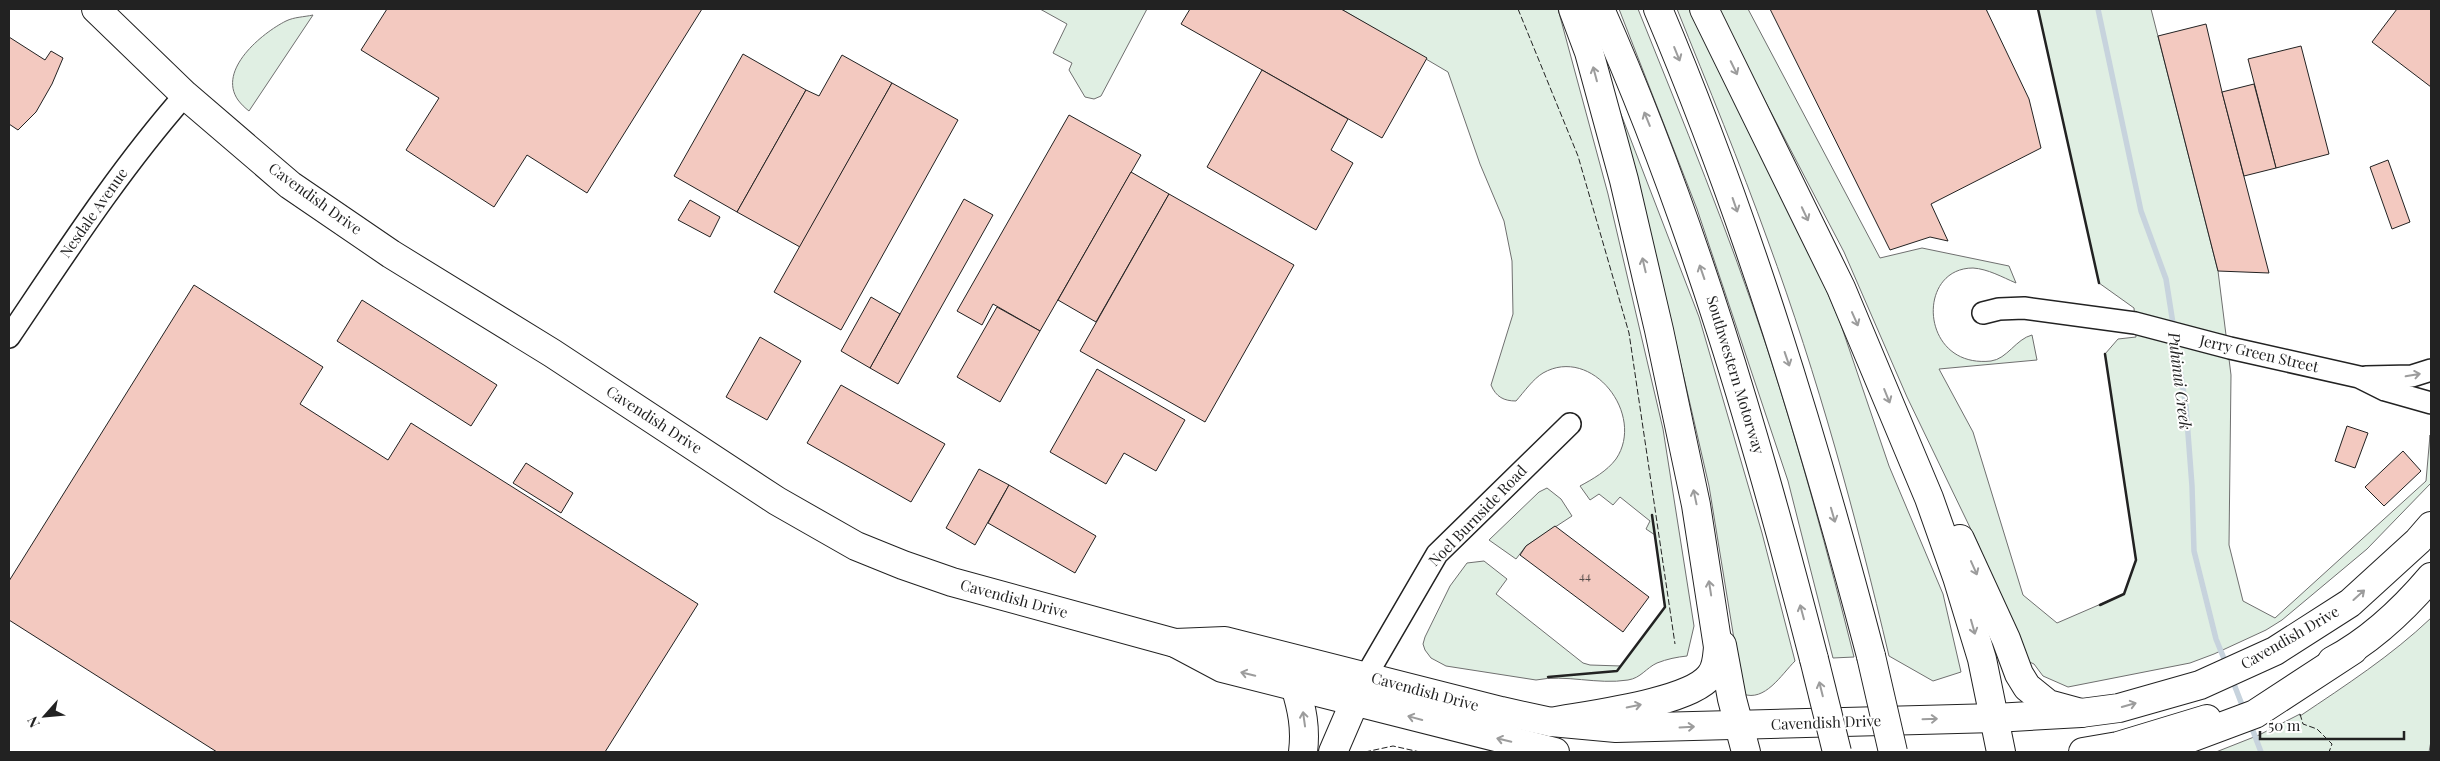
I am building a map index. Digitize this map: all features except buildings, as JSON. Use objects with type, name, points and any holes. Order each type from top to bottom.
[{"type":"main road","name":"Cavendish Drive","points":[[96,9],[185,94],[290,185],[391,254],[552,353],[777,501],[856,546],[952,582],[1175,643],[1222,668],[1555,752]]},
{"type":"main road","name":"Cavendish Drive","points":[[118,9],[185,94]]},
{"type":"main road","points":[[1551,722],[1631,706],[1694,690],[1710,677],[1714,670],[1718,647],[1717,630],[1696,505],[1659,330],[1624,180],[1589,52],[1573,9]]},
{"type":"main road","name":"Southwestern Motorway","points":[[1600,9],[1666,165],[1716,311],[1758,451],[1837,752]]},
{"type":"main road","points":[[1658,9],[1719,158],[1796,388],[1838,529],[1871,656],[1893,752]]},
{"type":"main road","points":[[1704,9],[1841,288],[1929,498],[1973,625],[2001,752]]},
{"type":"main road","points":[[1929,498],[1948,517],[1966,549],[2024,683],[2042,701],[2055,707],[2082,713]]},
{"type":"main road","name":"Cavendish Drive","points":[[1175,643],[1226,641],[1468,703],[1551,722],[1616,728],[1994,718],[2082,713],[2119,708],[2200,685],[2275,651],[2350,603],[2418,541],[2431,526]]},
{"type":"main road","points":[[2083,752],[2118,746],[2255,714],[2290,688],[2353,650],[2412,600],[2431,577]]},
{"type":"main road","points":[[1717,630],[1724,650],[1732,699],[1746,752]]},
{"type":"main road","name":"Noel Burnside Road","points":[[1333,752],[1366,676]]},
{"type":"main road","points":[[1295,686],[1303,711],[1305,732],[1303,752]]},
{"type":"main road","points":[[2153,752],[2216,723]]},
{"type":"street","name":"Nesdale Avenue","points":[[9,337],[112,185],[166,115],[185,94]]},
{"type":"street","name":"Jerry Green Street","points":[[1982,314],[1999,309],[2024,308],[2135,323],[2230,348],[2359,377],[2412,376],[2431,370]]},
{"type":"street","name":"Jerry Green Street","points":[[2359,377],[2385,390],[2431,403]]},
{"type":"street","name":"Noel Burnside Road","points":[[1366,676],[1437,554],[1570,424]]},
{"type":"green space","points":[[1040,9],[1147,9],[1101,96],[1094,99],[1085,97],[1069,70],[1072,63],[1053,53],[1067,24]]},
{"type":"green space","points":[[1341,9],[1558,9],[1608,194],[1663,429],[1694,626],[1687,656],[1657,663],[1633,679],[1628,680],[1605,681],[1547,678],[1536,680],[1446,666],[1431,658],[1425,650],[1423,644],[1425,637],[1450,586],[1467,563],[1484,561],[1507,579],[1496,594],[1583,663],[1590,665],[1621,666],[1665,607],[1655,535],[1646,529],[1650,521],[1620,497],[1613,505],[1599,494],[1590,500],[1580,486],[1600,474],[1616,459],[1623,442],[1624,423],[1619,405],[1609,389],[1596,376],[1579,368],[1561,367],[1539,376],[1516,401],[1501,398],[1495,393],[1491,385],[1513,314],[1512,261],[1504,221],[1480,164],[1448,72]]},
{"type":"green space","points":[[1619,9],[1638,9],[1737,262],[1791,425],[1824,540],[1854,657],[1833,658],[1788,481],[1697,209]]},
{"type":"green space","points":[[1677,9],[1694,9],[1777,175],[1840,322],[1889,466],[1943,594],[1961,672],[1933,681],[1889,656],[1863,551],[1820,395],[1768,241]]},
{"type":"green space","points":[[1717,9],[1748,9],[1880,258],[1922,248],[2009,266],[2016,283],[1990,272],[1973,268],[1954,272],[1941,284],[1934,300],[1934,317],[1939,335],[1950,350],[1967,359],[1991,361],[2002,357],[2021,340],[2032,335],[2037,360],[1939,369],[1973,432],[2023,595],[2057,623],[2124,594],[2136,560],[2105,354],[2118,339],[2136,337],[2134,308],[2099,283],[2038,9],[2151,9],[2218,271],[2231,375],[2229,545],[2243,601],[2275,618],[2426,481],[2430,435],[2431,483],[2367,549],[2282,620],[2266,630],[2190,663],[2068,687],[2043,676],[2034,664],[2025,660],[1978,544],[1907,397],[1844,252]]},
{"type":"green space","points":[[313,15],[249,111],[238,100],[233,88],[233,77],[245,54],[265,34],[276,27],[289,20]]},
{"type":"green space","points":[[1604,70],[1699,317],[1762,533],[1795,661],[1772,686],[1758,694],[1743,694],[1709,486],[1661,278]]},
{"type":"green space","points":[[1547,488],[1561,499],[1572,516],[1526,546],[1516,559],[1489,540],[1539,492]]},
{"type":"green space","points":[[2431,618],[2431,741],[2429,752],[2216,752],[2259,735],[2300,714],[2300,716],[2384,658]]},
{"type":"waterway","name":"Puhinui Creek","points":[[2098,9],[2141,211],[2166,279],[2174,330]]},
{"type":"waterway","name":"Puhinui Creek","points":[[2175,339],[2186,407],[2192,486],[2194,551],[2216,639],[2227,666]]},
{"type":"waterway","name":"Puhinui Creek","points":[[2232,679],[2244,710]]},
{"type":"waterway","name":"Puhinui Creek","points":[[2250,723],[2261,752]]},
{"type":"fence","points":[[1518,9],[1578,156],[1629,333],[1675,644]]},
{"type":"fence","points":[[2300,714],[2303,724],[2317,729],[2332,744],[2329,752]]},
{"type":"fence","points":[[1365,752],[1393,746],[1420,752]]},
{"type":"wall","points":[[2038,9],[2099,283]]},
{"type":"wall","points":[[2100,605],[2124,594],[2136,560],[2105,354]]},
{"type":"wall","points":[[1548,677],[1617,671],[1665,607],[1652,515]]}]
